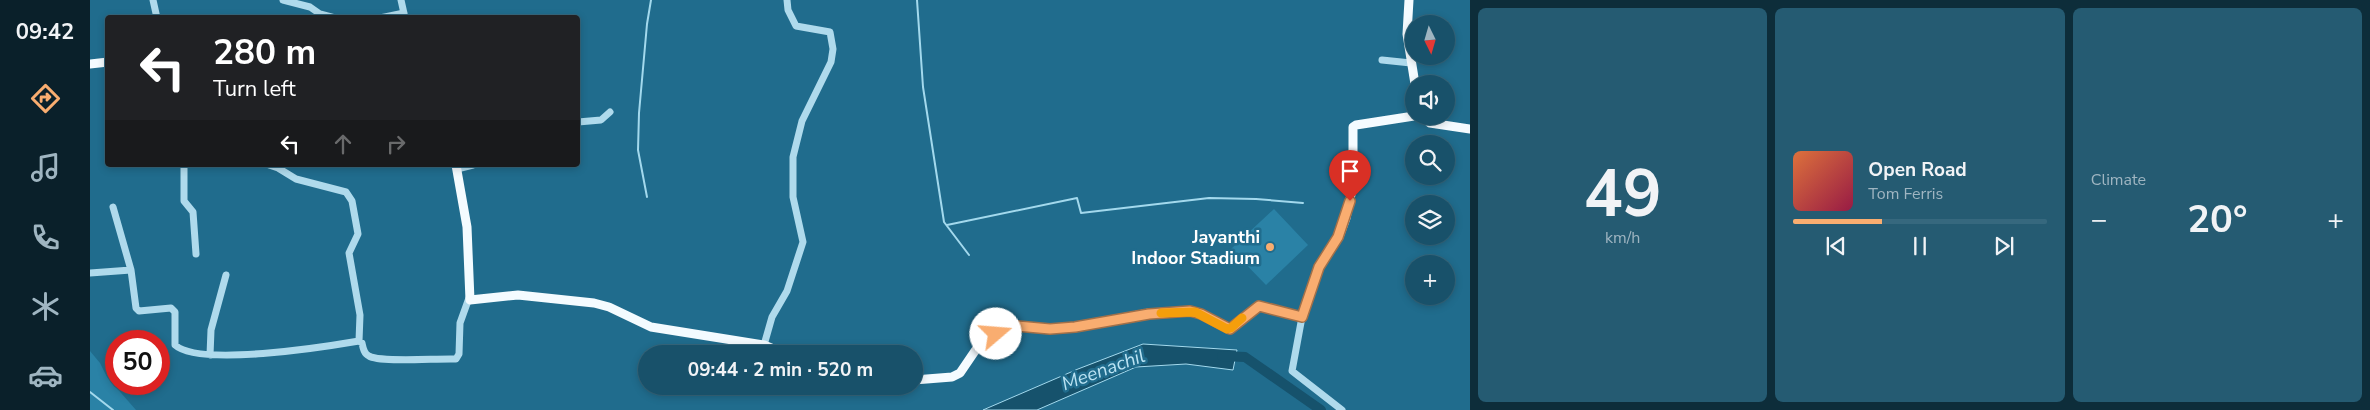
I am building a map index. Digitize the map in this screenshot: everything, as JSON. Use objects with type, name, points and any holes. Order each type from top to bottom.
[{"type":"main road","points":[[1408,0],[1408,15]]},
{"type":"main road","points":[[90,64],[105,62]]},
{"type":"main road","points":[[923,379],[952,377],[960,373],[977,348],[986,340],[1004,329],[1017,326],[1050,329],[1075,327],[1149,314],[1190,311],[1201,314],[1230,329],[1259,306],[1302,317],[1319,267],[1338,237],[1346,218],[1353,185],[1353,127],[1405,117]]},
{"type":"main road","points":[[1443,125],[1470,129]]},
{"type":"main road","points":[[457,167],[467,227],[469,298],[473,302],[518,295],[594,303],[609,307],[651,327],[764,345]]},
{"type":"street","points":[[154,0],[156,15]]},
{"type":"street","points":[[283,0],[310,7],[324,15]]},
{"type":"street","points":[[401,0],[404,15]]},
{"type":"street","points":[[764,345],[772,317],[787,292],[803,242],[793,197],[793,157],[802,121],[831,62],[834,49],[830,32],[796,26],[788,10],[787,0]]},
{"type":"street","points":[[1382,60],[1405,62]]},
{"type":"street","points":[[580,122],[601,120],[610,112]]},
{"type":"street","points":[[184,167],[184,201],[193,212],[196,254]]},
{"type":"street","points":[[275,167],[296,179],[346,192],[349,196],[358,234],[349,254],[360,315],[359,342]]},
{"type":"street","points":[[114,207],[131,270],[136,308],[139,311],[171,308],[176,312],[175,345],[181,351],[210,355],[241,354],[362,342],[365,353],[369,357],[383,359],[456,359],[460,354],[460,323],[469,298]]},
{"type":"street","points":[[90,273],[131,270]]},
{"type":"street","points":[[210,355],[211,330],[226,275]]},
{"type":"street","points":[[1302,317],[1292,371],[1342,410]]},
{"type":"shaded area","name":"Jayanthi Indoor Stadium","points":[[1274,209],[1308,245],[1266,285],[1231,249]]},
{"type":"shaded area","points":[[90,351],[100,363],[105,373],[105,395],[123,395],[136,410],[90,410]]},
{"type":"water","points":[[1143,344],[1237,350],[1233,370],[1186,364],[1136,367],[1037,410],[983,410],[1078,369]]},
{"type":"waterway","points":[[647,197],[638,150],[639,113],[651,0]]},
{"type":"waterway","points":[[917,0],[923,87],[944,222],[969,255]]},
{"type":"waterway","points":[[947,225],[1077,198],[1081,213],[1209,198],[1303,203]]},
{"type":"waterway","name":"Meenachil","points":[[1222,356],[1245,357],[1321,410]]},
{"type":"waterway","points":[[90,392],[113,410]]},
{"type":"slow traffic","points":[[1161,313],[1195,312],[1227,329],[1230,329],[1242,318]]},
{"type":"place","name":"Jayanthi Indoor Stadium","points":[[1270,247]]},
{"type":"route","points":[[996,334],[1004,329],[1017,326],[1050,329],[1075,327],[1149,314],[1190,311],[1201,314],[1230,329],[1259,306],[1302,317],[1319,267],[1338,237],[1346,218],[1350,201]]}]
